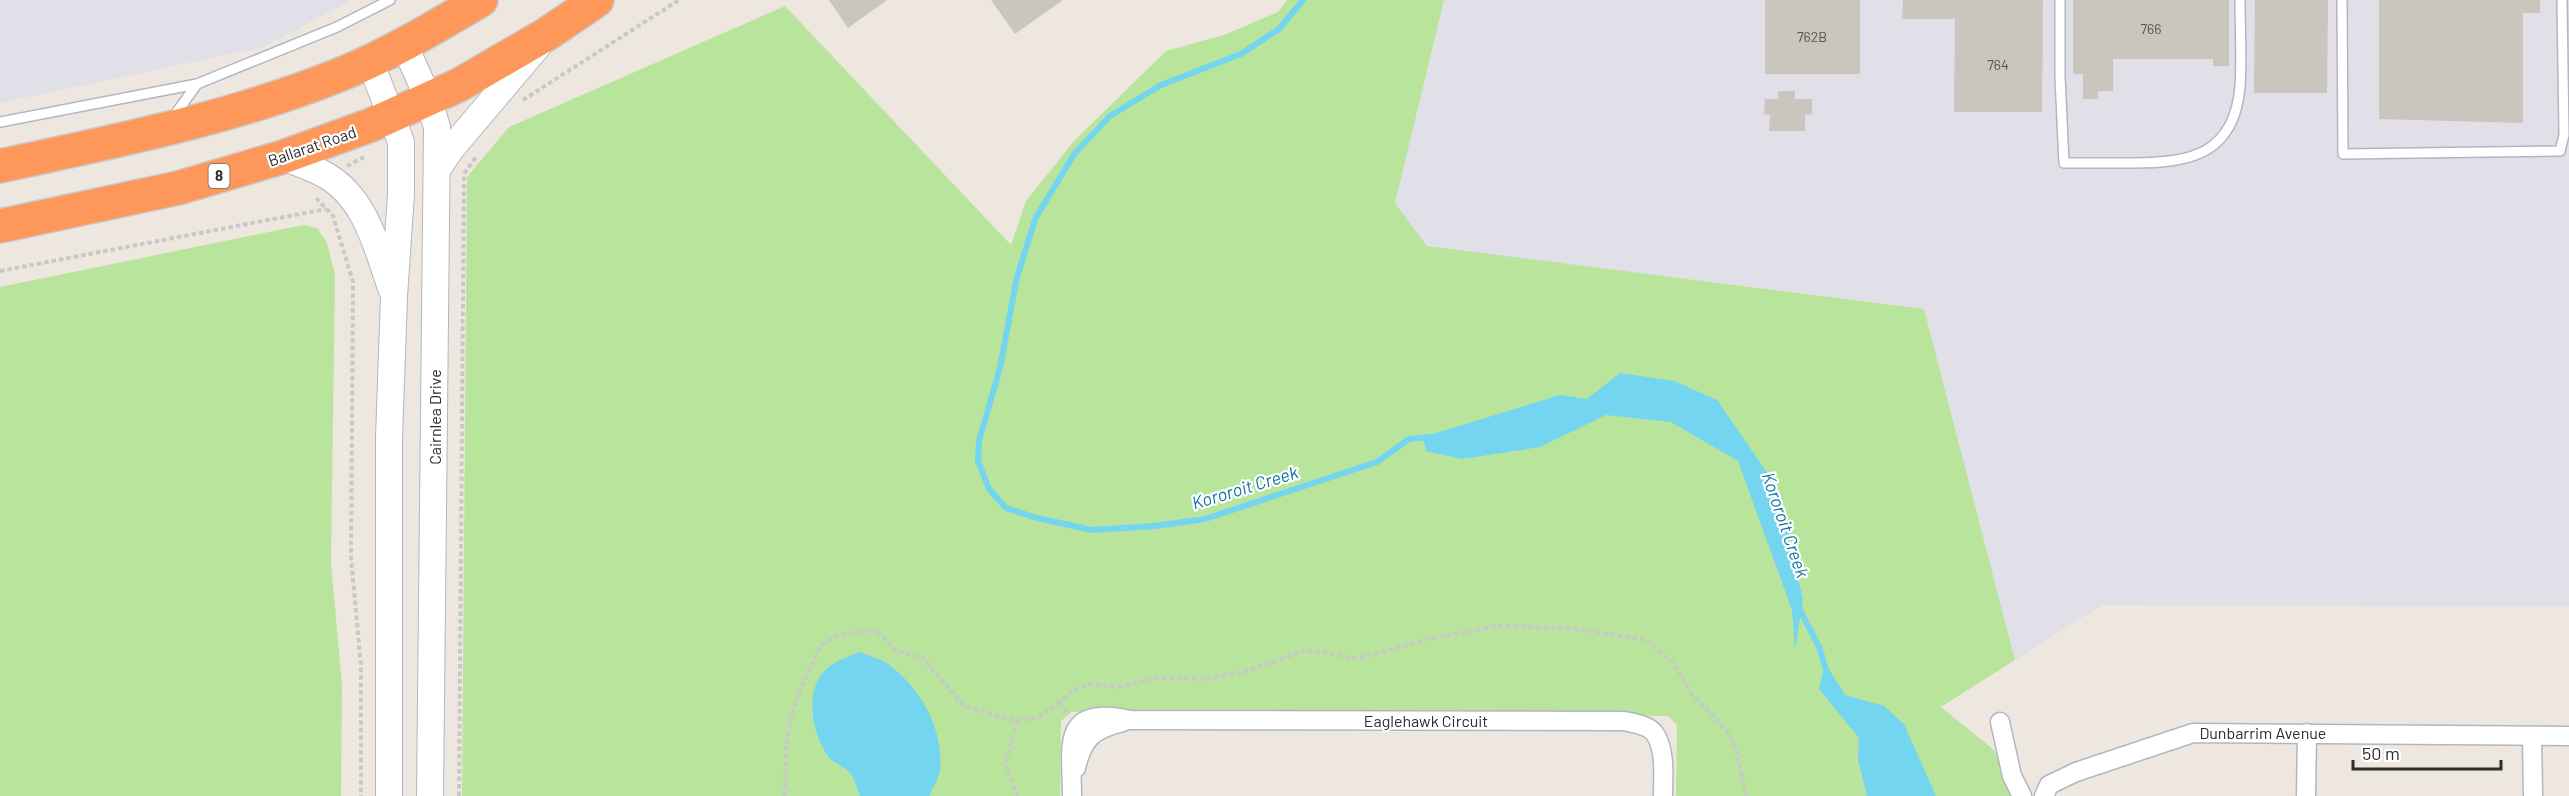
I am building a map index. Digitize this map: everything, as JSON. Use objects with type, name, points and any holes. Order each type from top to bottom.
[{"type":"highway","points":[[0,166],[164,130],[279,96],[370,61],[482,0]]},
{"type":"highway","name":"Ballarat Road","points":[[0,226],[178,188],[283,157],[371,125],[459,85],[547,34],[597,0]]},
{"type":"street","points":[[437,170],[451,149],[547,34]]},
{"type":"street","name":"Cairnlea Drive","points":[[404,44],[428,98],[437,127],[430,796]]},
{"type":"street","points":[[370,61],[401,142],[401,194],[394,296],[389,438],[389,796]]},
{"type":"street","points":[[283,157],[326,175],[352,200],[367,223],[394,296]]},
{"type":"street","name":"Eaglehawk Circuit","points":[[1072,790],[1082,747],[1090,737],[1107,726],[1130,720],[1624,721],[1642,725],[1654,733],[1660,751],[1663,796]]},
{"type":"street","points":[[2001,722],[2012,776],[2022,796]]},
{"type":"street","name":"Dunbarrim Avenue","points":[[2044,796],[2049,785],[2076,772],[2193,733],[2569,736]]},
{"type":"street","points":[[2306,796],[2307,733]]},
{"type":"street","points":[[2532,736],[2533,796]]},
{"type":"lane","points":[[0,122],[197,84],[337,27],[390,0]]},
{"type":"lane","points":[[2061,0],[2060,77],[2064,163],[2167,163],[2189,159],[2207,152],[2224,136],[2235,111],[2240,87],[2240,0]]},
{"type":"lane","points":[[2342,0],[2343,154],[2560,151],[2564,135],[2562,0]]},
{"type":"lane","points":[[164,130],[197,84]]},
{"type":"path","points":[[522,100],[679,0]]},
{"type":"path","points":[[459,796],[464,174],[478,155]]},
{"type":"path","points":[[0,271],[326,209],[333,216],[353,282],[351,557],[361,667],[361,796]]},
{"type":"path","points":[[785,796],[784,758],[787,730],[803,682],[822,644],[843,634],[876,630],[896,651],[923,658],[964,706],[1017,721],[1039,717],[1072,691],[1089,684],[1118,687],[1159,678],[1206,679],[1247,671],[1304,651],[1352,658],[1364,657],[1428,639],[1497,626],[1546,627],[1636,637],[1653,644],[1674,663],[1691,693],[1729,733],[1736,750],[1746,796]]},
{"type":"path","points":[[1017,721],[1005,766],[1018,796]]},
{"type":"shaded area","points":[[0,0],[352,0],[263,47],[0,103]]},
{"type":"shaded area","points":[[1444,0],[2569,0],[2569,607],[2102,605],[2015,660],[1924,309],[1427,246],[1395,203]]},
{"type":"green space","points":[[1287,0],[1444,0],[1395,203],[1427,246],[1924,309],[2015,660],[1941,707],[1994,750],[2013,796],[1676,796],[1677,725],[1668,716],[1071,712],[1061,721],[1060,796],[462,796],[467,177],[509,127],[785,6],[1011,245],[1026,201],[1074,141],[1166,51],[1224,35],[1278,12]]},
{"type":"green space","points":[[303,225],[317,228],[327,243],[335,275],[331,563],[342,685],[341,796],[0,796],[0,287]]},
{"type":"water","points":[[1620,373],[1674,381],[1717,400],[1777,487],[1803,600],[1795,649],[1792,610],[1738,461],[1671,422],[1606,415],[1540,447],[1462,459],[1426,451],[1423,437],[1560,395],[1587,399]]},
{"type":"water","points":[[859,652],[885,662],[897,672],[918,695],[927,709],[938,739],[940,754],[940,770],[929,796],[860,796],[851,774],[829,757],[820,742],[812,706],[817,682],[823,672],[833,664]]},
{"type":"water","points":[[1825,663],[1845,695],[1884,706],[1904,724],[1936,796],[1867,796],[1858,760],[1859,738],[1819,689]]},
{"type":"building","points":[[829,0],[887,0],[848,28]]},
{"type":"building","points":[[991,0],[1063,0],[1015,34]]},
{"type":"building","points":[[1765,0],[1860,0],[1860,74],[1765,74]]},
{"type":"building","points":[[1903,0],[2043,0],[2042,112],[1954,112],[1955,19],[1902,19]]},
{"type":"building","points":[[2073,0],[2229,0],[2229,66],[2213,66],[2213,59],[2113,59],[2113,91],[2098,91],[2098,99],[2083,99],[2083,74],[2073,74]]},
{"type":"building","points":[[2255,0],[2328,0],[2327,93],[2254,93]]},
{"type":"building","points":[[2379,0],[2540,0],[2540,13],[2523,13],[2523,123],[2379,119]]},
{"type":"building","points":[[1778,91],[1795,91],[1795,99],[1812,99],[1812,114],[1805,115],[1805,131],[1769,131],[1770,115],[1764,114],[1765,99],[1778,99]]},
{"type":"waterway","name":"Kororoit Creek","points":[[1303,0],[1279,29],[1241,54],[1161,85],[1110,116],[1075,153],[1036,217],[1017,277],[1000,368],[979,441],[978,461],[989,489],[1006,508],[1037,518],[1092,530],[1155,526],[1205,519],[1377,462],[1409,439],[1430,437]]},
{"type":"waterway","name":"Kororoit Creek","points":[[1798,606],[1820,649],[1826,671]]}]
